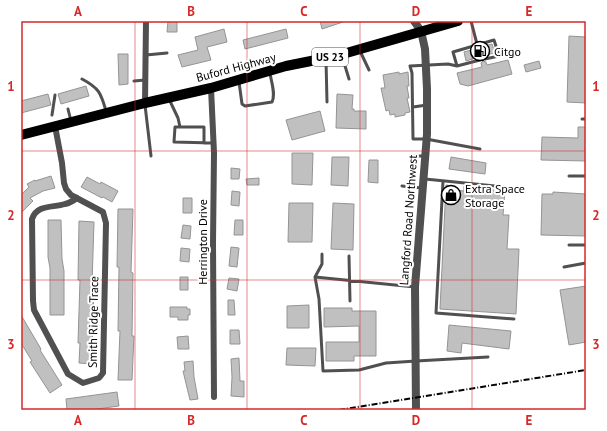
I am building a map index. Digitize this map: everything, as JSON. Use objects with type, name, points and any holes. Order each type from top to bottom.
[{"type":"main road","name":"Buford Highway","points":[[21,135],[145,103],[211,88],[269,71],[359,50],[457,21]]},
{"type":"street","points":[[145,103],[146,21]]},
{"type":"street","name":"Langford Road Northwest","points":[[414,21],[421,32]]},
{"type":"street","name":"Langford Road Northwest","points":[[416,410],[415,287],[425,156],[427,105],[427,66],[421,32],[423,21]]},
{"type":"street","name":"Herrington Drive","points":[[211,88],[213,143],[214,397]]},
{"type":"street","name":"Smith Ridge Trace","points":[[56,126],[66,189],[71,195],[77,198],[103,212],[106,223],[103,373],[99,378],[83,383],[68,374],[34,310],[33,301],[32,219],[34,214],[39,209],[65,204],[77,198]]},
{"type":"lane","points":[[471,21],[478,46]]},
{"type":"lane","points":[[457,66],[453,52],[485,44],[494,40],[499,56],[488,57]]},
{"type":"lane","points":[[359,50],[369,70]]},
{"type":"lane","points":[[146,55],[167,53]]},
{"type":"lane","points":[[342,54],[349,79]]},
{"type":"lane","points":[[326,58],[327,102]]},
{"type":"lane","points":[[480,60],[473,60],[457,66],[448,64],[410,66],[412,73],[413,139],[426,139],[480,149]]},
{"type":"lane","points":[[239,80],[242,104],[245,106],[272,102],[274,99],[269,71]]},
{"type":"lane","points":[[82,79],[93,85],[100,92],[107,113]]},
{"type":"lane","points":[[134,80],[145,80]]},
{"type":"lane","points":[[52,115],[55,95]]},
{"type":"lane","points":[[169,98],[178,118],[180,127]]},
{"type":"lane","points":[[145,103],[151,156]]},
{"type":"lane","points":[[413,107],[427,105]]},
{"type":"lane","points":[[68,109],[71,122]]},
{"type":"lane","points":[[204,143],[204,127],[175,127],[174,142],[194,142],[204,143],[213,143]]},
{"type":"lane","points":[[186,137],[186,142]]},
{"type":"lane","points":[[194,137],[194,142]]},
{"type":"lane","points":[[414,156],[425,156]]},
{"type":"lane","points":[[569,176],[586,176]]},
{"type":"lane","points":[[423,179],[506,187]]},
{"type":"lane","points":[[443,181],[436,314],[514,319]]},
{"type":"lane","points":[[402,186],[422,188]]},
{"type":"lane","points":[[569,245],[586,245]]},
{"type":"lane","points":[[322,254],[322,264],[315,277],[320,299],[323,371],[359,370],[386,364],[416,361],[488,357]]},
{"type":"lane","points":[[349,256],[350,301]]},
{"type":"lane","points":[[564,267],[586,262]]},
{"type":"lane","points":[[315,277],[415,287]]},
{"type":"building","points":[[168,21],[177,21],[177,32],[167,32]]},
{"type":"building","points":[[320,21],[343,21],[343,22],[322,29]]},
{"type":"building","points":[[224,29],[227,42],[207,47],[211,60],[182,67],[178,55],[198,50],[195,37]]},
{"type":"building","points":[[286,29],[288,38],[245,49],[243,40]]},
{"type":"building","points":[[569,36],[586,37],[586,103],[567,102]]},
{"type":"building","points":[[492,44],[495,53],[484,55],[482,58],[479,57],[466,61],[464,52],[475,49],[479,51],[481,47]]},
{"type":"building","points":[[118,54],[128,54],[128,84],[119,85]]},
{"type":"building","points":[[508,60],[512,74],[468,86],[460,84],[457,73],[482,67],[481,63],[483,61],[486,62],[487,65]]},
{"type":"building","points":[[539,61],[541,68],[526,72],[524,65]]},
{"type":"building","points":[[399,72],[399,74],[408,72],[409,86],[407,86],[409,98],[407,98],[410,112],[405,113],[405,115],[395,117],[395,114],[390,115],[389,110],[386,111],[381,88],[385,88],[383,75]]},
{"type":"building","points":[[86,86],[89,96],[61,104],[58,94]]},
{"type":"building","points":[[48,94],[51,105],[21,113],[21,101]]},
{"type":"building","points":[[337,94],[353,95],[352,109],[354,109],[354,111],[366,111],[366,129],[336,128]]},
{"type":"building","points":[[320,111],[325,131],[292,140],[286,120]]},
{"type":"building","points":[[578,127],[586,127],[586,161],[541,160],[542,137],[578,138]]},
{"type":"building","points":[[292,153],[313,153],[312,185],[292,184]]},
{"type":"building","points":[[332,157],[349,157],[348,186],[331,185]]},
{"type":"building","points":[[451,157],[486,163],[485,174],[449,169]]},
{"type":"building","points":[[369,160],[378,160],[378,183],[368,182]]},
{"type":"building","points":[[231,168],[240,169],[239,179],[231,179]]},
{"type":"building","points":[[51,176],[55,188],[43,191],[30,198],[33,201],[21,213],[21,195],[29,187],[27,184],[35,180]]},
{"type":"building","points":[[87,177],[100,184],[101,182],[118,191],[112,202],[81,187]]},
{"type":"building","points":[[259,178],[259,185],[247,185],[246,179]]},
{"type":"building","points":[[446,185],[452,186],[452,190],[464,191],[464,186],[493,189],[493,191],[505,191],[503,215],[509,215],[507,249],[519,249],[516,314],[440,309]]},
{"type":"building","points":[[232,191],[240,192],[239,206],[231,205]]},
{"type":"building","points":[[553,192],[586,194],[586,236],[541,235],[542,194],[553,194]]},
{"type":"building","points":[[183,198],[192,198],[192,213],[183,213]]},
{"type":"building","points":[[289,203],[313,203],[312,242],[288,242]]},
{"type":"building","points":[[333,203],[354,204],[353,250],[331,249]]},
{"type":"building","points":[[118,209],[133,209],[131,272],[133,273],[132,336],[134,336],[132,380],[118,380],[120,331],[118,331]]},
{"type":"building","points":[[48,220],[61,220],[62,259],[64,271],[64,315],[50,315]]},
{"type":"building","points":[[235,220],[243,220],[243,235],[234,235]]},
{"type":"building","points":[[79,221],[94,222],[92,349],[95,349],[93,364],[79,363]]},
{"type":"building","points":[[183,225],[191,226],[190,239],[181,238]]},
{"type":"building","points":[[231,247],[239,248],[237,267],[229,266]]},
{"type":"building","points":[[181,248],[190,249],[189,262],[180,261]]},
{"type":"building","points":[[180,277],[188,277],[188,290],[180,290]]},
{"type":"building","points":[[229,278],[239,279],[237,291],[227,289]]},
{"type":"building","points":[[586,286],[586,342],[569,345],[560,290]]},
{"type":"building","points":[[228,300],[234,300],[235,315],[228,315]]},
{"type":"building","points":[[309,305],[309,328],[287,328],[287,306]]},
{"type":"building","points":[[170,307],[187,307],[187,309],[190,309],[188,320],[178,320],[178,317],[170,317]]},
{"type":"building","points":[[324,308],[352,308],[352,311],[376,311],[376,356],[354,356],[354,361],[326,361],[326,342],[359,342],[359,326],[324,327]]},
{"type":"building","points":[[21,315],[41,349],[40,350],[62,385],[50,393],[30,362],[32,361],[21,343]]},
{"type":"building","points":[[449,325],[511,331],[509,349],[462,343],[461,353],[447,351]]},
{"type":"building","points":[[230,330],[239,330],[240,344],[230,344]]},
{"type":"building","points":[[188,336],[189,349],[178,349],[177,337]]},
{"type":"building","points":[[287,348],[316,348],[315,366],[286,365]]},
{"type":"building","points":[[239,358],[240,381],[244,381],[244,397],[231,396],[231,359]]},
{"type":"building","points":[[193,361],[198,399],[190,400],[183,371],[185,371],[184,362]]},
{"type":"building","points":[[117,392],[119,406],[90,410],[67,410],[66,399]]},
{"type":"railway","points":[[339,410],[586,370]]},
{"type":"place","name":"Citgo","points":[[480,51]]},
{"type":"place","name":"Extra Space Storage","points":[[451,195]]}]
